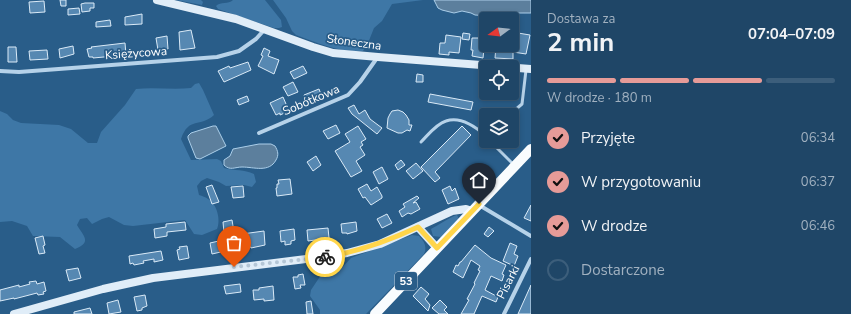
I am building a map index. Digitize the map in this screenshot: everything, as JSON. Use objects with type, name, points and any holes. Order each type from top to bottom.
[{"type":"main road","name":"53","points":[[374,314],[531,149]]},
{"type":"street","name":"Słoneczna","points":[[157,0],[236,19],[265,28],[312,47],[333,52],[378,58],[529,68]]},
{"type":"street","name":"Księżycowa","points":[[0,70],[19,72],[217,57],[239,51],[256,39],[265,28]]},
{"type":"street","name":"Sobótkowa","points":[[259,133],[348,95],[378,58]]},
{"type":"street","points":[[14,314],[103,289],[153,278],[347,253],[380,244],[452,212],[466,209],[475,208],[531,236]]},
{"type":"street","points":[[418,227],[437,248]]},
{"type":"street","name":"Pisarki","points":[[504,314],[531,259]]},
{"type":"lane","points":[[517,108],[522,104],[529,68]]},
{"type":"lane","points":[[421,142],[445,121],[463,121],[479,131]]},
{"type":"lane","points":[[497,148],[515,166]]},
{"type":"shaded area","points":[[176,0],[201,0],[203,2],[202,5]]},
{"type":"shaded area","points":[[233,0],[265,0],[281,20],[282,27],[274,28],[218,9],[216,6]]},
{"type":"shaded area","points":[[273,0],[423,0],[392,4],[382,21],[374,28],[363,51],[354,51],[329,47],[296,35]]},
{"type":"shaded area","points":[[434,0],[531,0],[531,13],[479,12],[479,15],[462,11],[454,13],[438,8]]},
{"type":"shaded area","points":[[199,83],[214,115],[209,119],[191,125],[184,132],[181,139],[191,160],[217,159],[221,161],[224,168],[247,171],[254,174],[256,182],[252,187],[244,185],[226,186],[207,178],[201,181],[197,186],[199,195],[211,201],[216,208],[219,221],[217,229],[202,235],[194,234],[185,220],[133,226],[124,225],[109,217],[92,224],[87,218],[80,219],[77,225],[84,236],[85,241],[75,249],[60,237],[33,236],[27,226],[12,221],[0,222],[0,111],[7,114],[13,120],[21,123],[59,125],[71,129],[88,143],[97,143],[101,132],[125,105],[136,89],[191,88],[195,84]]},
{"type":"shaded area","points":[[216,126],[226,146],[200,159],[196,158],[188,136],[191,133]]},
{"type":"shaded area","points":[[259,144],[271,144],[275,146],[277,150],[277,158],[269,167],[230,168],[224,165],[224,160],[230,156],[233,149]]},
{"type":"shaded area","points":[[457,215],[459,219],[441,237],[433,236],[431,229]]},
{"type":"shaded area","points":[[412,235],[419,236],[423,240],[425,245],[424,254],[366,314],[320,314],[320,310],[310,296],[311,290],[323,272],[325,271],[329,276],[338,272],[351,258]]},
{"type":"building","points":[[60,0],[66,0],[66,6],[61,6]]},
{"type":"building","points":[[44,1],[45,12],[30,13],[29,2]]},
{"type":"building","points":[[94,3],[94,8],[90,8],[90,11],[82,12],[81,4]]},
{"type":"building","points":[[79,8],[80,14],[68,15],[68,9]]},
{"type":"building","points":[[142,14],[142,24],[125,25],[125,17]]},
{"type":"building","points":[[110,20],[111,26],[96,27],[96,22]]},
{"type":"building","points":[[191,30],[195,48],[180,50],[179,32]]},
{"type":"building","points":[[463,33],[470,34],[469,40],[462,39]]},
{"type":"building","points":[[519,33],[530,35],[526,54],[513,52],[519,52]]},
{"type":"building","points":[[446,35],[461,37],[459,53],[449,52],[449,55],[439,54],[440,43],[445,43]]},
{"type":"building","points":[[167,36],[168,49],[158,50],[156,38]]},
{"type":"building","points":[[472,38],[479,38],[479,52],[484,52],[483,58],[472,56],[473,50],[471,50]]},
{"type":"building","points":[[125,43],[126,55],[93,58],[89,57],[87,49],[92,48],[91,47]]},
{"type":"building","points":[[73,46],[74,54],[60,58],[59,49]]},
{"type":"building","points":[[8,47],[16,47],[17,62],[8,62]]},
{"type":"building","points":[[264,48],[270,51],[268,56],[279,60],[274,74],[258,66],[263,56],[261,55]]},
{"type":"building","points":[[47,50],[48,59],[30,60],[29,51]]},
{"type":"building","points":[[496,52],[513,52],[513,59],[495,58]]},
{"type":"building","points":[[248,62],[251,70],[224,82],[218,71],[229,66],[230,68]]},
{"type":"building","points":[[303,66],[307,73],[294,79],[290,72]]},
{"type":"building","points":[[417,74],[423,75],[423,82],[416,82]]},
{"type":"building","points":[[293,82],[298,92],[288,96],[283,87]]},
{"type":"building","points":[[319,89],[322,97],[320,97],[321,99],[308,105],[304,95]]},
{"type":"building","points":[[430,94],[473,102],[471,110],[428,102]]},
{"type":"building","points":[[247,96],[249,101],[239,105],[237,100]]},
{"type":"building","points":[[283,97],[289,111],[276,115],[270,103]]},
{"type":"building","points":[[354,105],[359,114],[365,110],[370,119],[382,128],[377,134],[352,114],[348,108]]},
{"type":"building","points":[[398,110],[406,115],[409,120],[409,125],[412,125],[410,131],[407,130],[402,133],[398,133],[387,128],[390,114],[392,111]]},
{"type":"building","points":[[336,125],[340,133],[328,139],[323,131]]},
{"type":"building","points":[[358,126],[366,139],[361,142],[363,145],[360,147],[365,155],[356,161],[362,171],[351,177],[335,151],[350,142],[345,134]]},
{"type":"building","points":[[462,126],[471,135],[435,172],[440,178],[435,182],[421,167]]},
{"type":"building","points":[[316,156],[321,165],[313,171],[307,162]]},
{"type":"building","points":[[401,160],[405,165],[398,170],[395,165]]},
{"type":"building","points":[[416,163],[423,171],[413,179],[406,171]]},
{"type":"building","points":[[382,167],[388,179],[379,184],[373,172]]},
{"type":"building","points":[[290,179],[292,194],[277,196],[276,188],[277,184],[279,184],[278,180]]},
{"type":"building","points":[[367,184],[371,191],[377,187],[382,196],[382,198],[371,205],[365,197],[363,198],[358,189]]},
{"type":"building","points":[[212,185],[219,202],[212,204],[206,187]]},
{"type":"building","points":[[243,186],[244,197],[233,198],[231,187]]},
{"type":"building","points":[[450,186],[452,191],[455,188],[459,199],[448,204],[442,190]]},
{"type":"building","points":[[417,196],[419,198],[413,203],[416,202],[420,209],[411,214],[408,213],[402,217],[399,211],[405,207],[403,204]]},
{"type":"building","points":[[531,205],[531,221],[524,218]]},
{"type":"building","points":[[387,214],[392,223],[382,228],[377,219]]},
{"type":"building","points":[[232,220],[234,232],[224,233],[223,222]]},
{"type":"building","points":[[185,222],[186,230],[167,232],[167,236],[155,238],[154,229],[166,227],[166,224]]},
{"type":"building","points":[[356,222],[357,231],[347,234],[342,233],[341,224]]},
{"type":"building","points":[[489,227],[494,231],[488,237],[484,234]]},
{"type":"building","points":[[328,228],[329,238],[308,241],[307,230]]},
{"type":"building","points":[[294,229],[295,240],[291,241],[291,244],[285,245],[285,241],[281,242],[280,231]]},
{"type":"building","points":[[264,231],[265,245],[243,248],[242,234]]},
{"type":"building","points":[[43,236],[45,253],[39,254],[35,238]]},
{"type":"building","points":[[223,240],[225,251],[212,254],[210,243]]},
{"type":"building","points":[[510,243],[517,246],[514,254],[518,256],[514,266],[503,261]]},
{"type":"building","points":[[475,245],[491,258],[506,265],[502,274],[504,275],[502,281],[491,276],[485,290],[498,297],[496,302],[482,296],[474,314],[461,314],[469,300],[467,299],[475,284],[474,283],[480,271],[478,270],[480,266],[471,260],[463,278],[453,272],[456,265],[458,266]]},
{"type":"building","points":[[187,246],[189,258],[179,260],[177,250],[180,249],[179,247]]},
{"type":"building","points":[[161,251],[163,260],[154,262],[154,259],[143,261],[144,263],[134,265],[133,263],[130,264],[129,256]]},
{"type":"building","points":[[78,268],[81,278],[69,281],[66,270]]},
{"type":"building","points":[[303,274],[305,285],[300,285],[301,288],[295,289],[293,277],[298,277],[298,275]]},
{"type":"building","points":[[36,281],[37,284],[44,282],[46,291],[43,292],[44,294],[38,295],[37,293],[0,301],[0,290],[19,285],[19,287],[30,284],[29,282]]},
{"type":"building","points":[[240,284],[241,292],[226,294],[224,286]]},
{"type":"building","points":[[531,285],[531,314],[518,314]]},
{"type":"building","points":[[273,286],[274,300],[254,300],[253,290]]},
{"type":"building","points":[[421,287],[429,294],[425,299],[430,305],[428,311],[413,296]]},
{"type":"building","points":[[145,295],[147,306],[142,308],[142,310],[137,311],[134,297]]},
{"type":"building","points":[[118,300],[121,312],[109,314],[107,303]]},
{"type":"building","points":[[440,300],[447,307],[444,310],[448,314],[439,314],[432,308]]},
{"type":"building","points":[[311,301],[313,314],[307,314],[306,302]]},
{"type":"building","points":[[90,308],[92,314],[74,314],[74,312]]},
{"type":"way so far","points":[[234,267],[325,257]]},
{"type":"route","points":[[325,257],[380,244],[418,227],[437,248],[479,204]]}]
